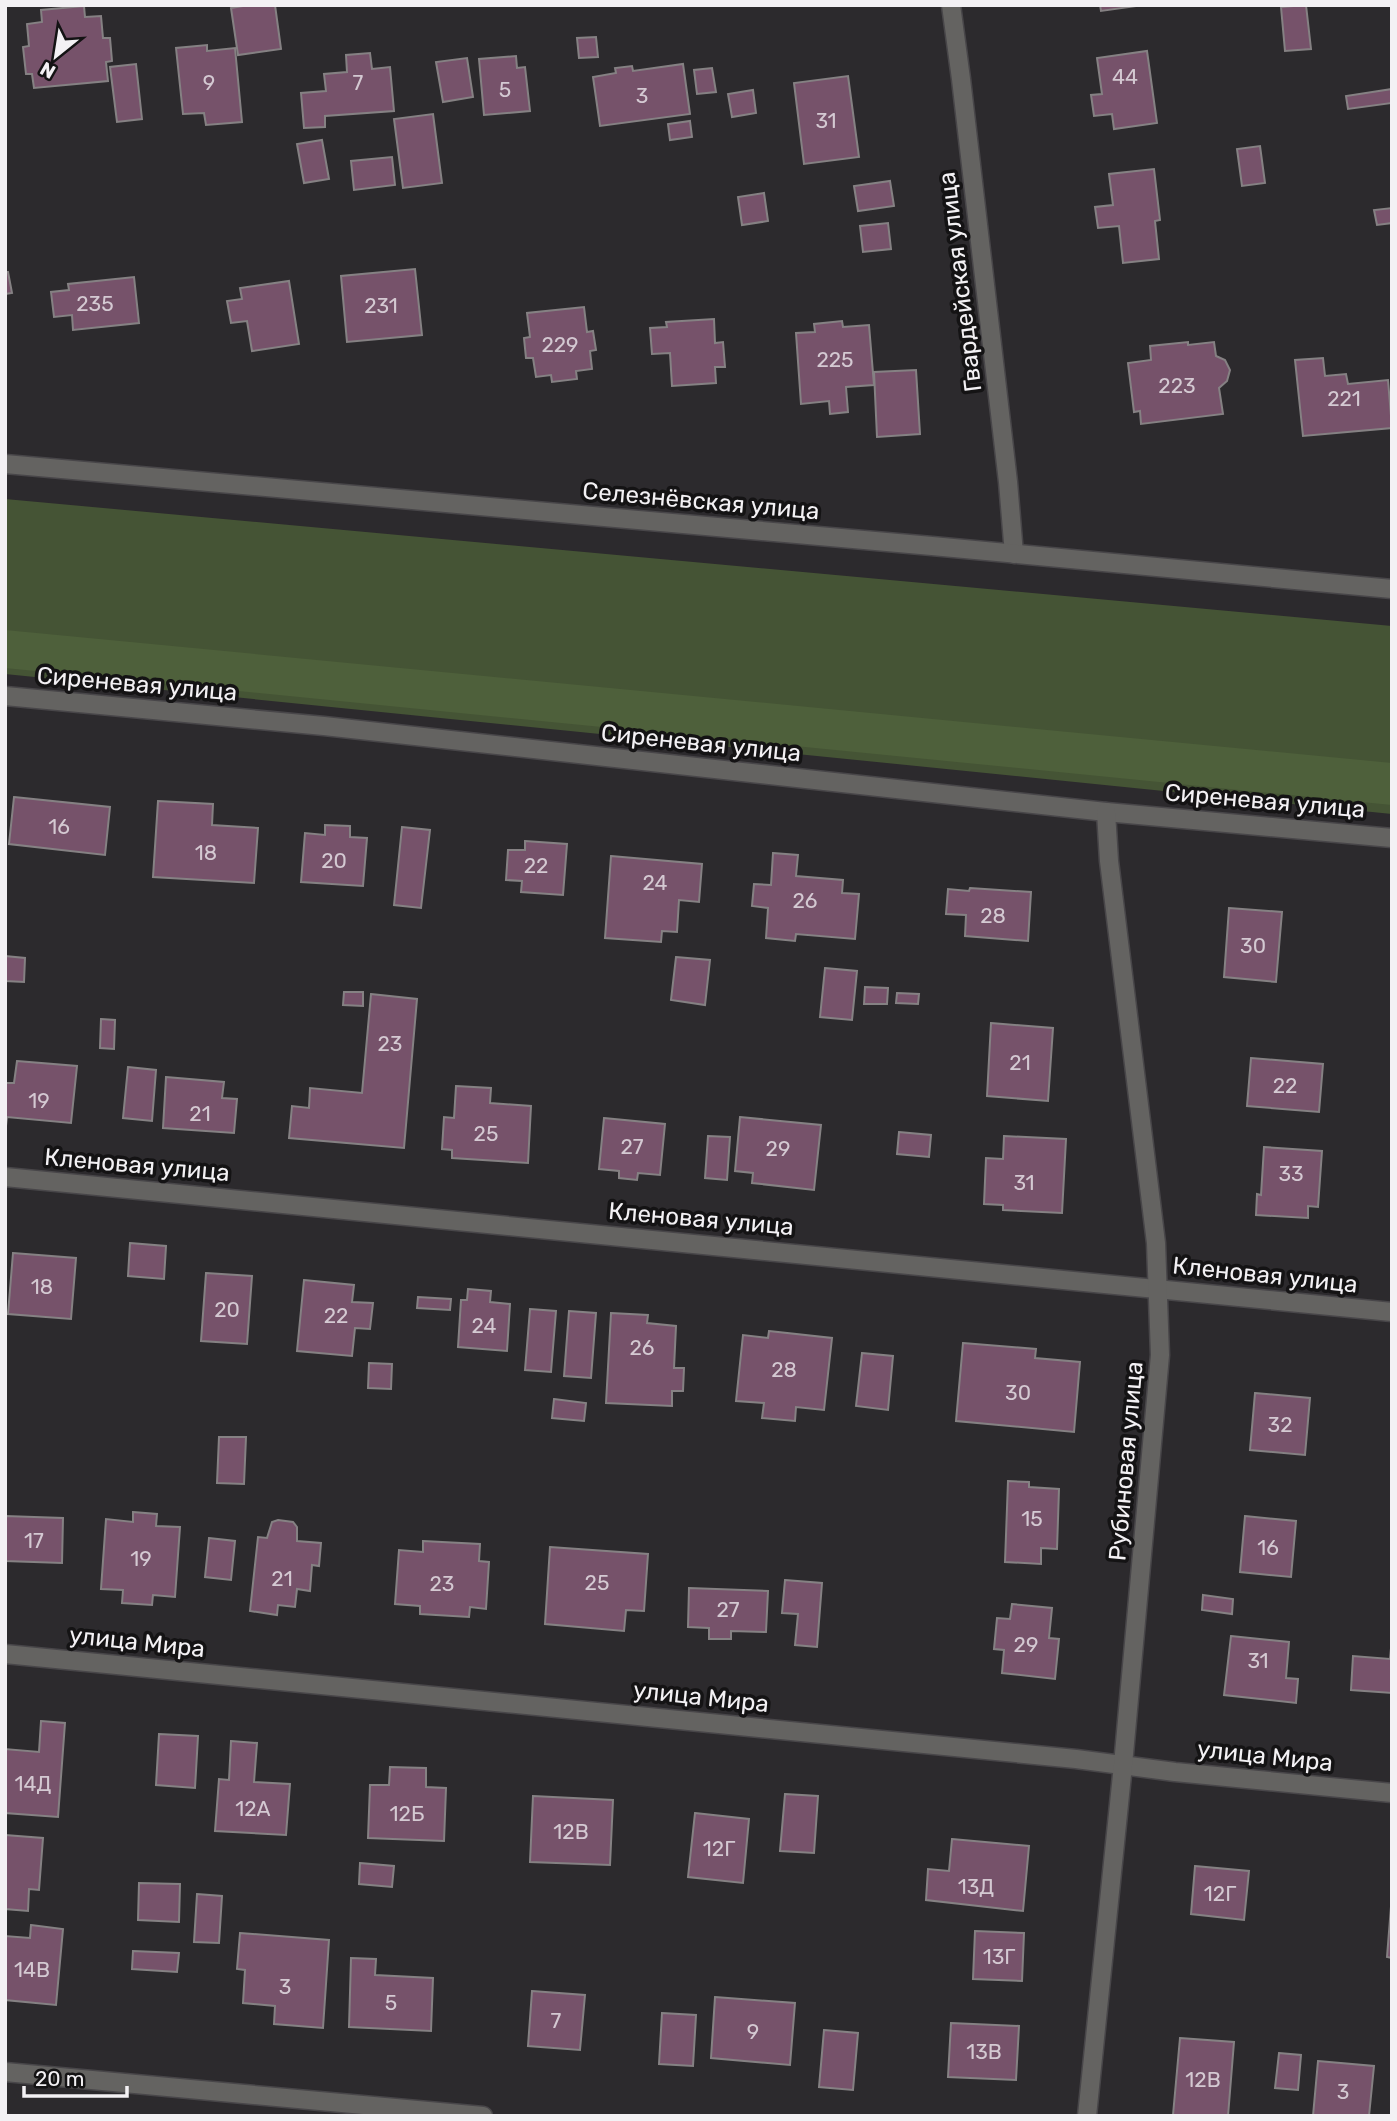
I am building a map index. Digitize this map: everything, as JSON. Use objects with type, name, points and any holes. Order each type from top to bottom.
[{"type":"street","name":"Гвардейская улица","points":[[951,5],[1005,454],[1014,554]]},
{"type":"street","name":"Селезнёвская улица","points":[[5,464],[1392,589]]},
{"type":"street","name":"Сиреневая улица","points":[[5,696],[338,727],[1106,812],[1392,838]]},
{"type":"street","name":"Рубиновая улица","points":[[1087,2116],[1123,1765],[1160,1355],[1156,1243],[1106,812]]},
{"type":"street","name":"Кленовая улица","points":[[5,1177],[1392,1312]]},
{"type":"street","name":"улица Мира","points":[[5,1654],[1034,1755],[1392,1793]]},
{"type":"street","points":[[5,2072],[483,2116]]},
{"type":"green space","points":[[5,499],[1392,626],[1392,814],[5,674]]},
{"type":"green space","points":[[5,630],[1392,763],[1392,805],[5,668]]},
{"type":"building","points":[[275,5],[281,49],[238,55],[231,8]]},
{"type":"building","points":[[1100,5],[1137,5],[1137,6],[1101,11]]},
{"type":"building","points":[[1306,5],[1311,49],[1285,51],[1281,7]]},
{"type":"building","points":[[84,6],[85,17],[101,16],[103,38],[110,38],[112,61],[106,62],[108,81],[34,88],[32,74],[26,74],[23,47],[29,46],[27,24],[42,22],[41,10]]},
{"type":"building","points":[[596,37],[598,57],[579,58],[577,38]]},
{"type":"building","points":[[207,45],[207,51],[235,48],[242,122],[206,125],[204,113],[183,114],[176,48]]},
{"type":"building","points":[[1147,51],[1157,123],[1114,129],[1112,114],[1094,116],[1091,95],[1102,94],[1097,58]]},
{"type":"building","points":[[370,53],[372,69],[390,67],[394,111],[325,116],[325,127],[304,128],[301,93],[326,91],[324,74],[347,72],[346,55]]},
{"type":"building","points":[[516,56],[517,68],[525,67],[530,111],[484,115],[479,59]]},
{"type":"building","points":[[467,58],[473,97],[443,102],[436,62]]},
{"type":"building","points":[[136,64],[142,119],[117,122],[110,67]]},
{"type":"building","points":[[683,64],[690,114],[600,126],[593,77],[616,73],[615,68],[632,66],[633,71]]},
{"type":"building","points":[[712,68],[716,92],[697,94],[694,70]]},
{"type":"building","points":[[848,76],[859,157],[804,164],[794,83]]},
{"type":"building","points":[[1392,89],[1392,103],[1348,109],[1346,96]]},
{"type":"building","points":[[753,90],[756,113],[732,117],[728,94]]},
{"type":"building","points":[[433,114],[442,183],[403,188],[394,119]]},
{"type":"building","points":[[690,121],[692,137],[670,140],[668,124]]},
{"type":"building","points":[[322,140],[329,179],[304,183],[297,144]]},
{"type":"building","points":[[1260,146],[1265,183],[1242,186],[1237,149]]},
{"type":"building","points":[[392,157],[395,185],[354,190],[351,161]]},
{"type":"building","points":[[1154,169],[1160,220],[1155,221],[1159,259],[1123,263],[1119,226],[1098,228],[1095,207],[1113,205],[1109,174]]},
{"type":"building","points":[[890,181],[894,206],[858,211],[854,186]]},
{"type":"building","points":[[764,193],[768,221],[742,225],[738,197]]},
{"type":"building","points":[[1392,208],[1392,223],[1377,225],[1374,210]]},
{"type":"building","points":[[888,223],[891,249],[863,252],[860,226]]},
{"type":"building","points":[[415,269],[422,335],[347,342],[341,276]]},
{"type":"building","points":[[5,272],[8,272],[12,293],[5,294]]},
{"type":"building","points":[[134,277],[139,323],[73,330],[72,315],[54,317],[51,292],[69,290],[68,284]]},
{"type":"building","points":[[289,281],[299,344],[252,351],[247,321],[231,323],[227,301],[242,299],[240,288]]},
{"type":"building","points":[[584,307],[587,332],[593,331],[596,350],[590,351],[592,369],[576,371],[577,379],[552,382],[551,375],[536,377],[533,358],[526,358],[524,338],[530,337],[527,313]]},
{"type":"building","points":[[714,319],[715,343],[723,342],[725,367],[715,367],[716,383],[672,386],[670,353],[652,354],[650,328],[667,327],[666,322]]},
{"type":"building","points":[[842,321],[843,327],[869,325],[874,385],[846,387],[848,412],[830,414],[829,401],[801,404],[796,333],[815,332],[814,324]]},
{"type":"building","points":[[1188,342],[1188,345],[1214,342],[1216,356],[1225,360],[1230,370],[1227,381],[1219,388],[1223,414],[1141,424],[1140,411],[1134,412],[1128,363],[1151,360],[1150,346]]},
{"type":"building","points":[[1323,358],[1325,376],[1346,374],[1348,384],[1388,380],[1392,428],[1303,436],[1295,360]]},
{"type":"building","points":[[916,370],[920,434],[877,437],[874,372]]},
{"type":"building","points":[[14,797],[110,807],[105,855],[9,844]]},
{"type":"building","points":[[158,801],[213,804],[212,825],[258,828],[254,883],[153,877]]},
{"type":"building","points":[[325,825],[350,826],[350,837],[367,838],[363,886],[301,882],[305,833],[325,835]]},
{"type":"building","points":[[402,827],[430,830],[421,908],[394,905]]},
{"type":"building","points":[[525,841],[567,844],[563,895],[521,892],[522,881],[506,880],[508,850],[525,850]]},
{"type":"building","points":[[773,853],[798,855],[796,876],[843,880],[842,893],[859,894],[855,939],[796,934],[795,941],[766,938],[768,908],[752,906],[754,884],[771,885]]},
{"type":"building","points":[[611,856],[702,864],[699,902],[679,900],[677,932],[662,931],[661,942],[605,938]]},
{"type":"building","points":[[970,888],[1031,892],[1028,941],[965,936],[966,915],[946,914],[948,889],[969,891]]},
{"type":"building","points":[[1229,908],[1282,912],[1276,982],[1224,977]]},
{"type":"building","points":[[5,956],[25,958],[24,982],[5,981]]},
{"type":"building","points":[[676,957],[710,960],[705,1005],[671,1000]]},
{"type":"building","points":[[825,968],[857,971],[852,1020],[820,1017]]},
{"type":"building","points":[[865,987],[888,988],[887,1004],[864,1004]]},
{"type":"building","points":[[344,992],[363,992],[363,1006],[343,1005]]},
{"type":"building","points":[[897,993],[919,994],[918,1004],[896,1003]]},
{"type":"building","points":[[371,994],[417,999],[404,1148],[289,1138],[292,1106],[309,1108],[310,1088],[362,1093]]},
{"type":"building","points":[[101,1019],[115,1020],[114,1049],[100,1048]]},
{"type":"building","points":[[991,1023],[1053,1028],[1048,1101],[987,1096]]},
{"type":"building","points":[[1251,1058],[1323,1064],[1319,1112],[1247,1106]]},
{"type":"building","points":[[17,1061],[77,1066],[71,1123],[7,1117],[5,1135],[5,1083],[14,1083]]},
{"type":"building","points":[[128,1067],[156,1070],[152,1121],[123,1118]]},
{"type":"building","points":[[166,1077],[224,1082],[222,1098],[237,1099],[234,1133],[163,1128]]},
{"type":"building","points":[[456,1086],[491,1088],[490,1103],[531,1106],[528,1163],[452,1158],[452,1150],[442,1149],[444,1117],[454,1118]]},
{"type":"building","points":[[740,1117],[821,1125],[814,1190],[752,1183],[753,1173],[735,1171]]},
{"type":"building","points":[[604,1118],[665,1124],[660,1175],[638,1173],[637,1180],[619,1178],[619,1171],[599,1169]]},
{"type":"building","points":[[899,1132],[931,1135],[929,1157],[897,1154]]},
{"type":"building","points":[[708,1136],[730,1137],[727,1180],[705,1178]]},
{"type":"building","points":[[1004,1136],[1066,1139],[1062,1213],[1003,1210],[1003,1205],[984,1204],[986,1158],[1003,1159]]},
{"type":"building","points":[[1264,1147],[1322,1151],[1318,1207],[1308,1206],[1308,1218],[1256,1215],[1257,1194],[1261,1195]]},
{"type":"building","points":[[130,1243],[166,1246],[164,1279],[128,1276]]},
{"type":"building","points":[[13,1253],[76,1258],[71,1319],[8,1314]]},
{"type":"building","points":[[206,1273],[252,1276],[247,1344],[201,1341]]},
{"type":"building","points":[[304,1280],[354,1285],[352,1302],[373,1303],[370,1329],[355,1328],[352,1356],[297,1351]]},
{"type":"building","points":[[468,1289],[491,1291],[490,1302],[510,1304],[507,1351],[458,1347],[461,1300],[467,1300]]},
{"type":"building","points":[[418,1297],[451,1299],[450,1310],[417,1308]]},
{"type":"building","points":[[530,1309],[556,1311],[551,1372],[525,1370]]},
{"type":"building","points":[[569,1311],[596,1313],[591,1378],[564,1376]]},
{"type":"building","points":[[611,1313],[648,1315],[647,1323],[676,1326],[674,1368],[684,1368],[683,1391],[672,1391],[672,1406],[606,1403]]},
{"type":"building","points":[[769,1331],[832,1338],[824,1410],[796,1407],[795,1421],[762,1418],[764,1403],[736,1401],[743,1335],[768,1338]]},
{"type":"building","points":[[963,1343],[1036,1349],[1035,1358],[1080,1362],[1074,1432],[956,1421]]},
{"type":"building","points":[[862,1353],[893,1356],[888,1410],[856,1406]]},
{"type":"building","points":[[369,1363],[392,1364],[391,1389],[368,1388]]},
{"type":"building","points":[[1255,1393],[1310,1398],[1305,1455],[1250,1450]]},
{"type":"building","points":[[554,1399],[586,1403],[584,1421],[552,1418]]},
{"type":"building","points":[[219,1437],[246,1437],[244,1484],[217,1483]]},
{"type":"building","points":[[1008,1481],[1029,1482],[1029,1487],[1059,1489],[1057,1549],[1041,1548],[1041,1564],[1005,1562]]},
{"type":"building","points":[[133,1512],[157,1514],[156,1526],[180,1527],[175,1597],[153,1595],[152,1605],[122,1603],[123,1590],[101,1589],[106,1519],[133,1522]]},
{"type":"building","points":[[5,1516],[63,1518],[62,1563],[5,1561]]},
{"type":"building","points":[[1245,1516],[1296,1521],[1291,1577],[1240,1572]]},
{"type":"building","points":[[272,1522],[293,1522],[297,1527],[297,1541],[321,1543],[319,1566],[312,1565],[310,1591],[297,1589],[295,1607],[278,1605],[277,1615],[250,1611],[258,1537],[267,1538]]},
{"type":"building","points":[[209,1538],[235,1541],[231,1580],[205,1577]]},
{"type":"building","points":[[423,1541],[480,1544],[479,1561],[489,1562],[486,1609],[470,1607],[469,1617],[420,1614],[420,1606],[395,1604],[399,1550],[423,1552]]},
{"type":"building","points":[[550,1547],[648,1554],[644,1611],[626,1610],[624,1631],[545,1624]]},
{"type":"building","points":[[785,1580],[822,1583],[817,1647],[795,1645],[798,1614],[782,1613]]},
{"type":"building","points":[[689,1588],[768,1591],[766,1632],[731,1631],[731,1639],[709,1639],[709,1628],[688,1627]]},
{"type":"building","points":[[1203,1595],[1233,1599],[1232,1614],[1202,1610]]},
{"type":"building","points":[[1012,1604],[1052,1608],[1049,1638],[1059,1639],[1055,1679],[1002,1673],[1004,1650],[994,1649],[997,1618],[1010,1619]]},
{"type":"building","points":[[1231,1636],[1289,1642],[1286,1678],[1298,1679],[1296,1703],[1224,1695]]},
{"type":"building","points":[[1392,1637],[1392,1693],[1351,1690],[1353,1656],[1390,1659]]},
{"type":"building","points":[[41,1721],[65,1723],[58,1817],[5,1813],[5,1749],[39,1752]]},
{"type":"building","points":[[159,1734],[198,1736],[195,1788],[156,1785]]},
{"type":"building","points":[[231,1741],[257,1743],[254,1782],[290,1784],[286,1835],[215,1831],[219,1779],[229,1780]]},
{"type":"building","points":[[390,1767],[426,1768],[426,1787],[446,1788],[444,1841],[368,1838],[370,1785],[389,1785]]},
{"type":"building","points":[[785,1794],[818,1796],[814,1853],[780,1851]]},
{"type":"building","points":[[533,1796],[613,1800],[610,1865],[530,1862]]},
{"type":"building","points":[[695,1813],[749,1819],[743,1883],[688,1877]]},
{"type":"building","points":[[5,1835],[43,1838],[39,1890],[29,1889],[28,1911],[5,1909]]},
{"type":"building","points":[[952,1839],[1029,1846],[1023,1911],[926,1900],[928,1869],[949,1871]]},
{"type":"building","points":[[360,1863],[394,1866],[392,1887],[359,1884]]},
{"type":"building","points":[[1195,1866],[1249,1871],[1244,1920],[1191,1914]]},
{"type":"building","points":[[139,1883],[180,1884],[179,1922],[138,1920]]},
{"type":"building","points":[[197,1894],[222,1896],[219,1943],[194,1942]]},
{"type":"building","points":[[1392,1894],[1392,1958],[1387,1957]]},
{"type":"building","points":[[31,1925],[63,1929],[56,2005],[5,2000],[5,1936],[30,1938]]},
{"type":"building","points":[[975,1931],[1024,1933],[1022,1981],[973,1979]]},
{"type":"building","points":[[240,1933],[329,1940],[323,2028],[274,2024],[275,2006],[243,2003],[245,1970],[237,1969]]},
{"type":"building","points":[[133,1951],[179,1953],[177,1972],[132,1969]]},
{"type":"building","points":[[351,1958],[376,1959],[375,1975],[433,1978],[431,2031],[349,2027]]},
{"type":"building","points":[[532,1991],[585,1995],[580,2050],[528,2046]]},
{"type":"building","points":[[715,1997],[795,2003],[790,2065],[711,2058]]},
{"type":"building","points":[[662,2013],[696,2015],[693,2066],[659,2064]]},
{"type":"building","points":[[951,2023],[1019,2026],[1016,2080],[948,2077]]},
{"type":"building","points":[[824,2030],[858,2033],[853,2090],[819,2087]]},
{"type":"building","points":[[1180,2038],[1234,2042],[1228,2116],[1173,2115]]},
{"type":"building","points":[[1279,2053],[1301,2055],[1298,2090],[1275,2088]]},
{"type":"building","points":[[1318,2061],[1374,2066],[1369,2116],[1313,2116]]}]
